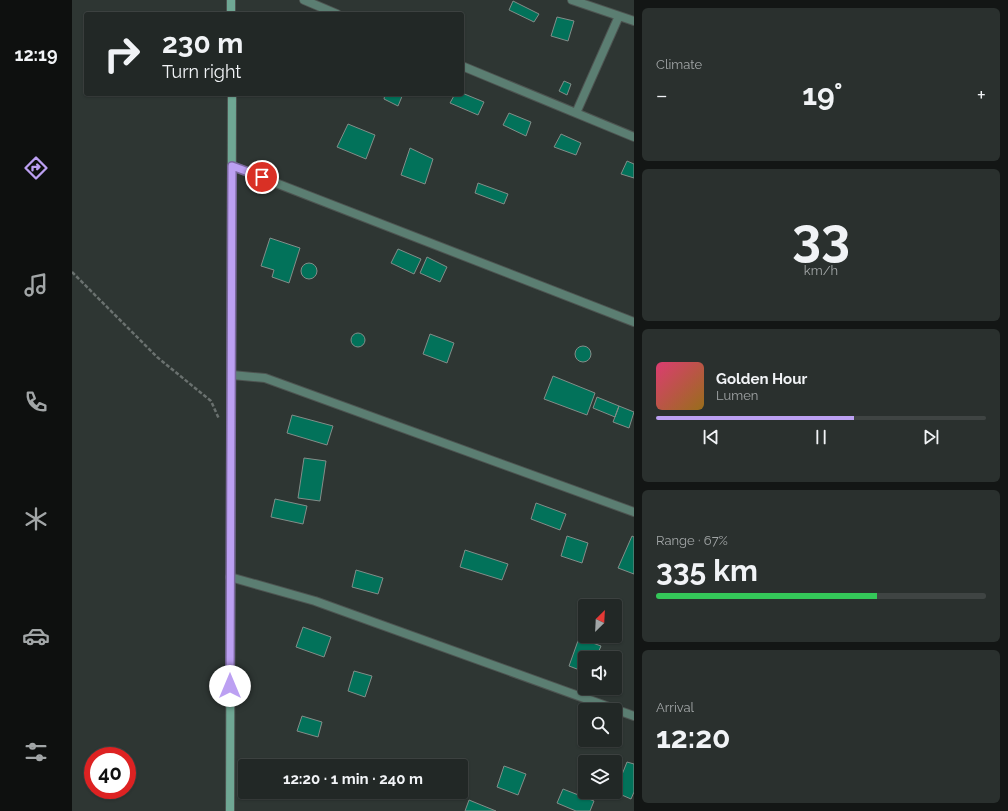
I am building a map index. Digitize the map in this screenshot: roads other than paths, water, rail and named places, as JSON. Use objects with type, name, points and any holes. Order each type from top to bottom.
[{"type":"street","points":[[231,0],[231,12]]},
{"type":"street","points":[[304,0],[332,12]]},
{"type":"street","points":[[572,0],[634,21]]},
{"type":"street","points":[[576,113],[619,16]]},
{"type":"street","points":[[464,67],[634,137]]},
{"type":"street","points":[[230,811],[232,96]]},
{"type":"street","points":[[232,166],[634,322]]},
{"type":"street","points":[[232,375],[265,378],[634,512]]},
{"type":"street","points":[[230,577],[315,600],[634,716]]}]
